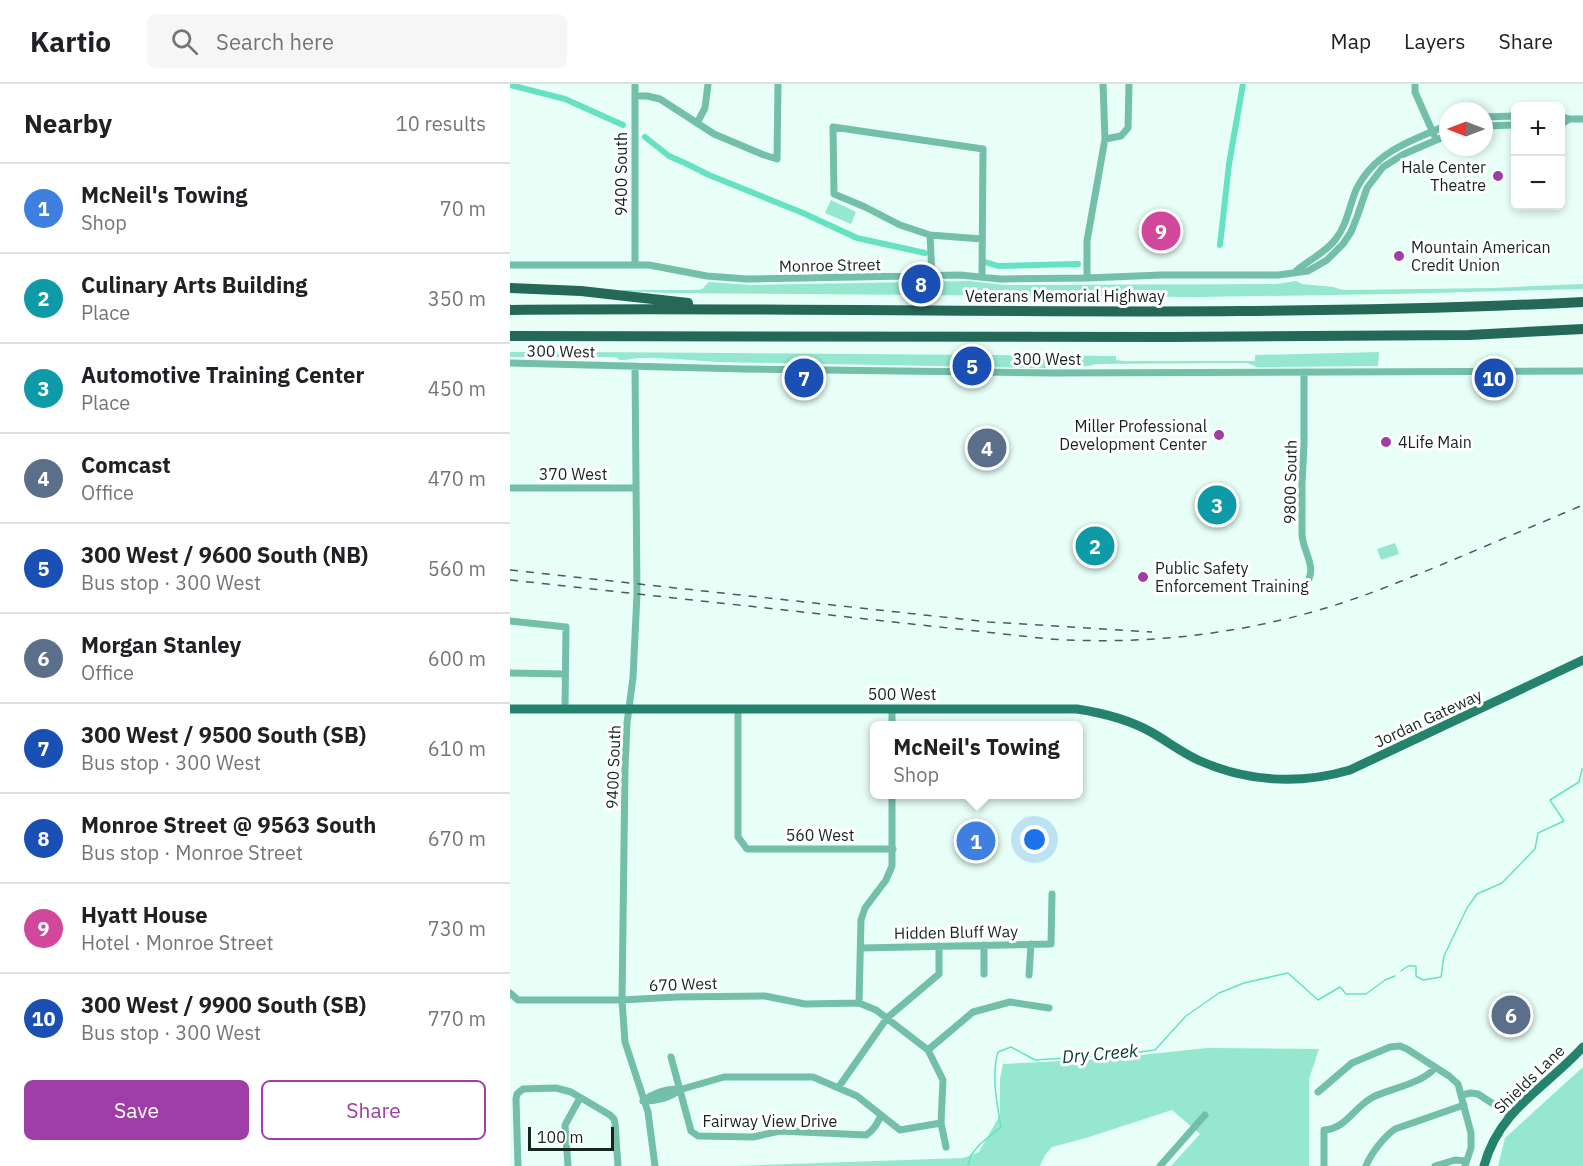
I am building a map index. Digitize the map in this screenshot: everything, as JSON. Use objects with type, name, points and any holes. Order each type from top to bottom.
[{"type":"highway","points":[[510,288],[581,291],[766,309]]},
{"type":"highway","name":"Veterans Memorial Highway","points":[[510,310],[1166,312],[1468,308],[1583,302]]},
{"type":"highway","points":[[510,336],[1397,336],[1583,329]]},
{"type":"main road","name":"Jordan Gateway","points":[[1279,780],[1319,778],[1350,770],[1583,660]]},
{"type":"main road","name":"500 West","points":[[510,709],[1065,708],[1096,712],[1134,723],[1182,752],[1214,766],[1249,776],[1279,780]]},
{"type":"main road","name":"Shields Lane","points":[[1484,1166],[1494,1139],[1510,1115],[1583,1047]]},
{"type":"street","name":"9400 South","points":[[635,84],[635,265]]},
{"type":"street","points":[[697,123],[705,108],[708,84]]},
{"type":"street","points":[[635,96],[660,99],[714,134],[777,159],[778,84]]},
{"type":"street","points":[[1087,278],[1087,241],[1105,139],[1103,84]]},
{"type":"street","points":[[1105,139],[1121,136],[1128,129],[1129,84]]},
{"type":"street","points":[[1415,84],[1415,92],[1436,140]]},
{"type":"street","points":[[1493,117],[1511,116]]},
{"type":"street","points":[[1565,118],[1583,119]]},
{"type":"street","points":[[1565,122],[1569,119]]},
{"type":"street","points":[[1493,126],[1511,125]]},
{"type":"street","points":[[982,239],[930,235],[900,225],[834,194],[833,127],[983,149],[982,277]]},
{"type":"street","points":[[1295,272],[1321,253],[1335,239],[1346,221],[1356,190],[1372,166],[1394,148],[1439,129]]},
{"type":"street","name":"Monroe Street","points":[[510,265],[669,267],[707,276],[734,279],[960,275],[1000,279],[1087,278],[1278,274],[1308,271],[1336,253],[1343,244],[1357,217],[1367,188],[1383,167],[1404,154],[1439,139]]},
{"type":"street","points":[[930,235],[932,276]]},
{"type":"street","name":"300 West","points":[[510,363],[1027,373],[1583,371]]},
{"type":"street","name":"9400 South","points":[[635,366],[637,594],[633,678],[627,723],[624,803],[622,1000],[625,1042],[650,1124],[655,1166]]},
{"type":"street","name":"9800 South","points":[[1302,589],[1308,583],[1311,575],[1310,560],[1302,535],[1305,444],[1304,372]]},
{"type":"street","name":"370 West","points":[[510,488],[636,488]]},
{"type":"street","points":[[510,621],[566,627],[565,709]]},
{"type":"street","points":[[510,673],[565,674]]},
{"type":"street","points":[[891,709],[892,721]]},
{"type":"street","name":"560 West","points":[[738,710],[738,837],[747,849],[893,849]]},
{"type":"street","points":[[892,799],[892,866],[886,880],[865,908],[861,920],[859,1003],[876,1010],[928,1050],[942,1080],[940,1123],[946,1147]]},
{"type":"street","name":"Hidden Bluff Way","points":[[861,948],[1051,944],[1052,894]]},
{"type":"street","points":[[1029,975],[1031,944]]},
{"type":"street","points":[[984,945],[984,974]]},
{"type":"street","points":[[838,1088],[887,1018],[939,974],[939,946]]},
{"type":"street","name":"670 West","points":[[510,993],[518,1000],[765,996],[805,1004],[859,1003]]},
{"type":"street","points":[[928,1050],[973,1012],[1010,1002],[1049,1008]]},
{"type":"street","points":[[1318,1092],[1348,1065],[1393,1046],[1407,1049],[1456,1081],[1462,1095],[1472,1138],[1466,1163],[1455,1160],[1435,1166]]},
{"type":"street","name":"Fairway View Drive","points":[[670,1057],[691,1131],[698,1136],[753,1137],[780,1131],[866,1135],[876,1126],[881,1115]]},
{"type":"street","points":[[1324,1166],[1324,1130],[1340,1126],[1370,1099],[1426,1076],[1435,1068]]},
{"type":"street","points":[[643,1101],[653,1101],[675,1094],[679,1090],[724,1077],[813,1077],[857,1096],[900,1130],[940,1123]]},
{"type":"street","points":[[518,1166],[516,1099],[520,1091],[528,1088],[570,1092],[610,1115],[614,1119],[618,1166]]},
{"type":"street","points":[[1462,1095],[1478,1094],[1510,1115]]},
{"type":"street","points":[[568,1166],[565,1125],[580,1098]]},
{"type":"street","points":[[1366,1166],[1371,1156],[1395,1129],[1464,1106]]},
{"type":"street","points":[[1160,1166],[1205,1115]]},
{"type":"green space","points":[[831,200],[856,212],[851,224],[825,213]]},
{"type":"green space","points":[[969,281],[1005,285],[1276,284],[1296,281],[1302,284],[1343,290],[1583,284],[1583,289],[1197,297],[623,291],[699,290],[709,282],[750,285]]},
{"type":"green space","points":[[510,352],[1116,356],[1116,360],[1124,361],[1255,361],[1255,355],[1379,352],[1378,366],[1257,367],[1247,363],[1096,364],[1042,368],[715,362],[652,358],[620,360],[616,357],[510,357]]},
{"type":"green space","points":[[1395,543],[1399,554],[1381,560],[1377,549]]},
{"type":"green space","points":[[1207,1048],[1319,1049],[1309,1079],[1309,1166],[1171,1166],[1200,1134],[1172,1110],[1052,1147],[1040,1166],[734,1166],[963,1158],[979,1152],[1000,1115],[1000,1079],[1003,1064],[1103,1059]]},
{"type":"green space","points":[[1583,1067],[1583,1166],[1498,1166],[1505,1138]]},
{"type":"waterway","points":[[1220,245],[1229,164],[1243,84]]},
{"type":"waterway","points":[[510,85],[565,99],[623,125]]},
{"type":"waterway","points":[[645,137],[669,156],[857,238],[925,253]]},
{"type":"waterway","points":[[985,262],[998,266],[1078,264]]},
{"type":"waterway","name":"Dry Creek","points":[[1401,971],[1408,966],[1416,966],[1416,976],[1423,980],[1441,977],[1444,956],[1467,908],[1477,894],[1502,883],[1535,849],[1538,833],[1564,821],[1550,800],[1579,782],[1583,769]]},
{"type":"waterway","name":"Dry Creek","points":[[968,1166],[971,1155],[980,1144],[1001,1127],[995,1080],[998,1052],[1011,1047],[1035,1060],[1155,1050],[1186,1016],[1219,993],[1244,983],[1288,973],[1318,1000],[1340,987],[1346,994],[1366,994],[1385,980],[1395,976]]},
{"type":"railway","points":[[510,580],[1049,639],[1155,639],[1260,625],[1329,607],[1404,580],[1583,505]]},
{"type":"railway","points":[[510,570],[989,622],[1152,632]]},
{"type":"place","name":"Hale Center Theatre","points":[[1498,176]]},
{"type":"place","name":"Hyatt House","points":[[1161,231]]},
{"type":"place","name":"Mountain American Credit Union","points":[[1399,256]]},
{"type":"place","name":"Monroe Street @ 9563 South","points":[[921,284]]},
{"type":"place","name":"300 West / 9600 South (NB)","points":[[972,366]]},
{"type":"place","name":"300 West / 9500 South (SB)","points":[[804,378]]},
{"type":"place","name":"300 West / 9900 South (SB)","points":[[1494,378]]},
{"type":"place","name":"Miller Professional Development Center","points":[[1219,435]]},
{"type":"place","name":"4Life Main","points":[[1386,442]]},
{"type":"place","name":"Comcast","points":[[987,448]]},
{"type":"place","name":"Automotive Training Center","points":[[1217,505]]},
{"type":"place","name":"Culinary Arts Building","points":[[1095,546]]},
{"type":"place","name":"Public Safety Enforcement Training","points":[[1143,577]]},
{"type":"place","name":"McNeil's Towing","points":[[976,841]]},
{"type":"place","name":"Morgan Stanley","points":[[1511,1015]]}]
